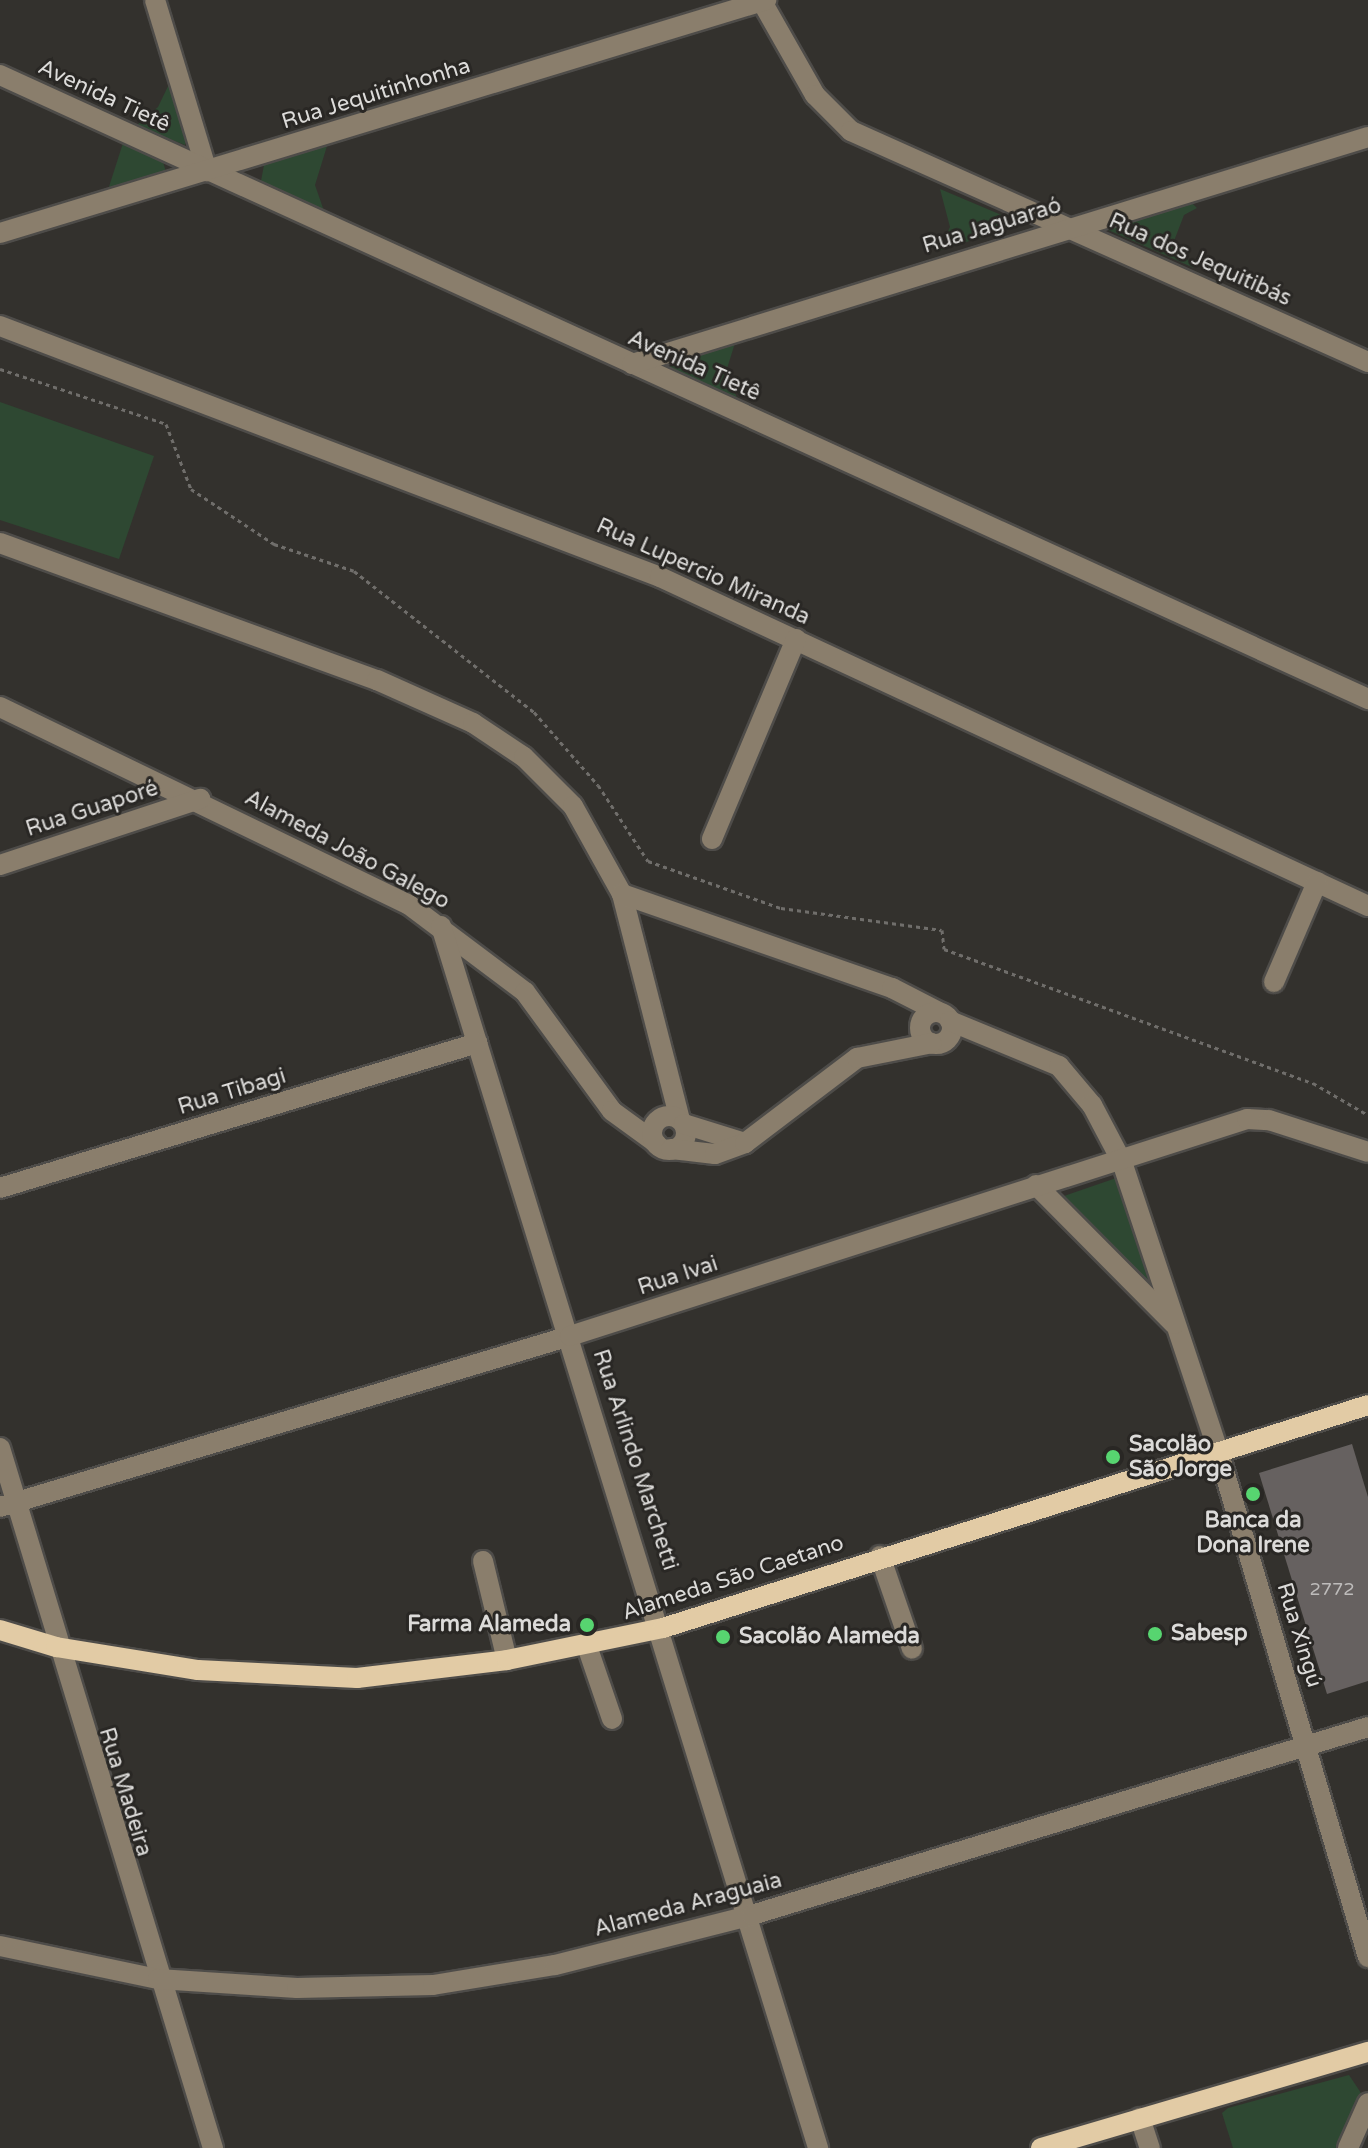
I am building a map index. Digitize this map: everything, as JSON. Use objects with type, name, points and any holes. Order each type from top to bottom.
[{"type":"main road","name":"Alameda São Caetano","points":[[0,1630],[56,1647],[198,1670],[357,1678],[507,1660],[663,1628],[1217,1447],[1368,1405]]},
{"type":"main road","points":[[1041,2148],[1368,2052]]},
{"type":"street","points":[[155,0],[207,171]]},
{"type":"street","name":"Rua Jequitinhonha","points":[[6,228],[207,171],[763,0]]},
{"type":"street","name":"Rua dos Jequitibás","points":[[763,0],[838,123],[1368,362]]},
{"type":"street","name":"Avenida Tietê","points":[[0,75],[1368,699]]},
{"type":"street","name":"Rua Jaguaraó","points":[[632,364],[1368,137]]},
{"type":"street","name":"Rua Lupercio Miranda","points":[[0,326],[582,545],[796,639],[1368,906]]},
{"type":"street","points":[[0,543],[377,680],[498,737],[573,806],[622,894],[674,1086],[672,1120],[664,1146]]},
{"type":"street","points":[[712,839],[796,639]]},
{"type":"street","name":"Alameda João Galego","points":[[0,707],[200,799],[441,926],[525,992],[612,1111],[664,1146],[715,1154],[745,1143],[840,1068],[935,1027]]},
{"type":"street","name":"Rua Guaporé","points":[[0,865],[200,799]]},
{"type":"street","points":[[1274,982],[1317,882]]},
{"type":"street","points":[[622,894],[892,988],[935,1027],[986,1036],[1059,1066],[1092,1105],[1122,1162]]},
{"type":"street","name":"Rua Arlindo Marchetti","points":[[441,926],[752,1915],[818,2148]]},
{"type":"street","name":"Rua Tibagi","points":[[0,1188],[477,1043]]},
{"type":"street","points":[[612,1111],[672,1120],[745,1143]]},
{"type":"street","name":"Rua Ivai","points":[[8,1504],[570,1336],[1036,1185],[1122,1162],[1247,1119],[1279,1122],[1368,1152]]},
{"type":"street","points":[[664,1146],[685,1139],[672,1120]]},
{"type":"street","name":"Rua Xingú","points":[[1122,1162],[1217,1447],[1368,1957]]},
{"type":"street","name":"Rua Xingú","points":[[1036,1185],[1179,1328]]},
{"type":"street","name":"Rua Madeira","points":[[0,1448],[8,1504],[213,2148]]},
{"type":"street","points":[[880,1556],[912,1649]]},
{"type":"street","points":[[483,1561],[507,1660]]},
{"type":"street","points":[[587,1646],[612,1719]]},
{"type":"street","name":"Alameda Araguaia","points":[[0,1946],[158,1979],[297,1988],[433,1985],[555,1965],[752,1915],[1368,1727]]},
{"type":"street","points":[[1348,2148],[1368,2103]]},
{"type":"street","points":[[1140,2118],[1150,2148]]},
{"type":"path","points":[[0,369],[166,424],[191,489],[274,544],[354,571],[534,712],[598,785],[648,861],[781,908],[942,930],[944,949],[1313,1083],[1368,1115]]},
{"type":"green space","points":[[171,80],[187,137],[185,145],[136,126],[158,107]]},
{"type":"green space","points":[[123,143],[163,162],[166,172],[107,193]]},
{"type":"green space","points":[[327,146],[315,185],[324,211],[261,181],[264,165]]},
{"type":"green space","points":[[940,189],[1023,224],[938,251],[950,227]]},
{"type":"green space","points":[[1190,201],[1197,208],[1184,215],[1174,241],[1194,268],[1106,229]]},
{"type":"green space","points":[[735,343],[725,375],[738,399],[669,367]]},
{"type":"green space","points":[[0,402],[154,456],[119,559],[0,520]]},
{"type":"green space","points":[[1125,1175],[1168,1310],[1064,1196]]},
{"type":"green space","points":[[1349,2075],[1363,2096],[1339,2148],[1233,2148],[1222,2113],[1228,2108]]},
{"type":"building","points":[[1352,1444],[1368,1497],[1368,1681],[1327,1694],[1259,1473]]},
{"type":"place","name":"Sacolão São Jorge","points":[[1113,1457]]},
{"type":"place","name":"Banca da Dona Irene","points":[[1253,1494]]},
{"type":"place","name":"Farma Alameda","points":[[587,1625]]},
{"type":"place","name":"Sabesp","points":[[1155,1634]]},
{"type":"place","name":"Sacolão Alameda","points":[[723,1637]]}]
